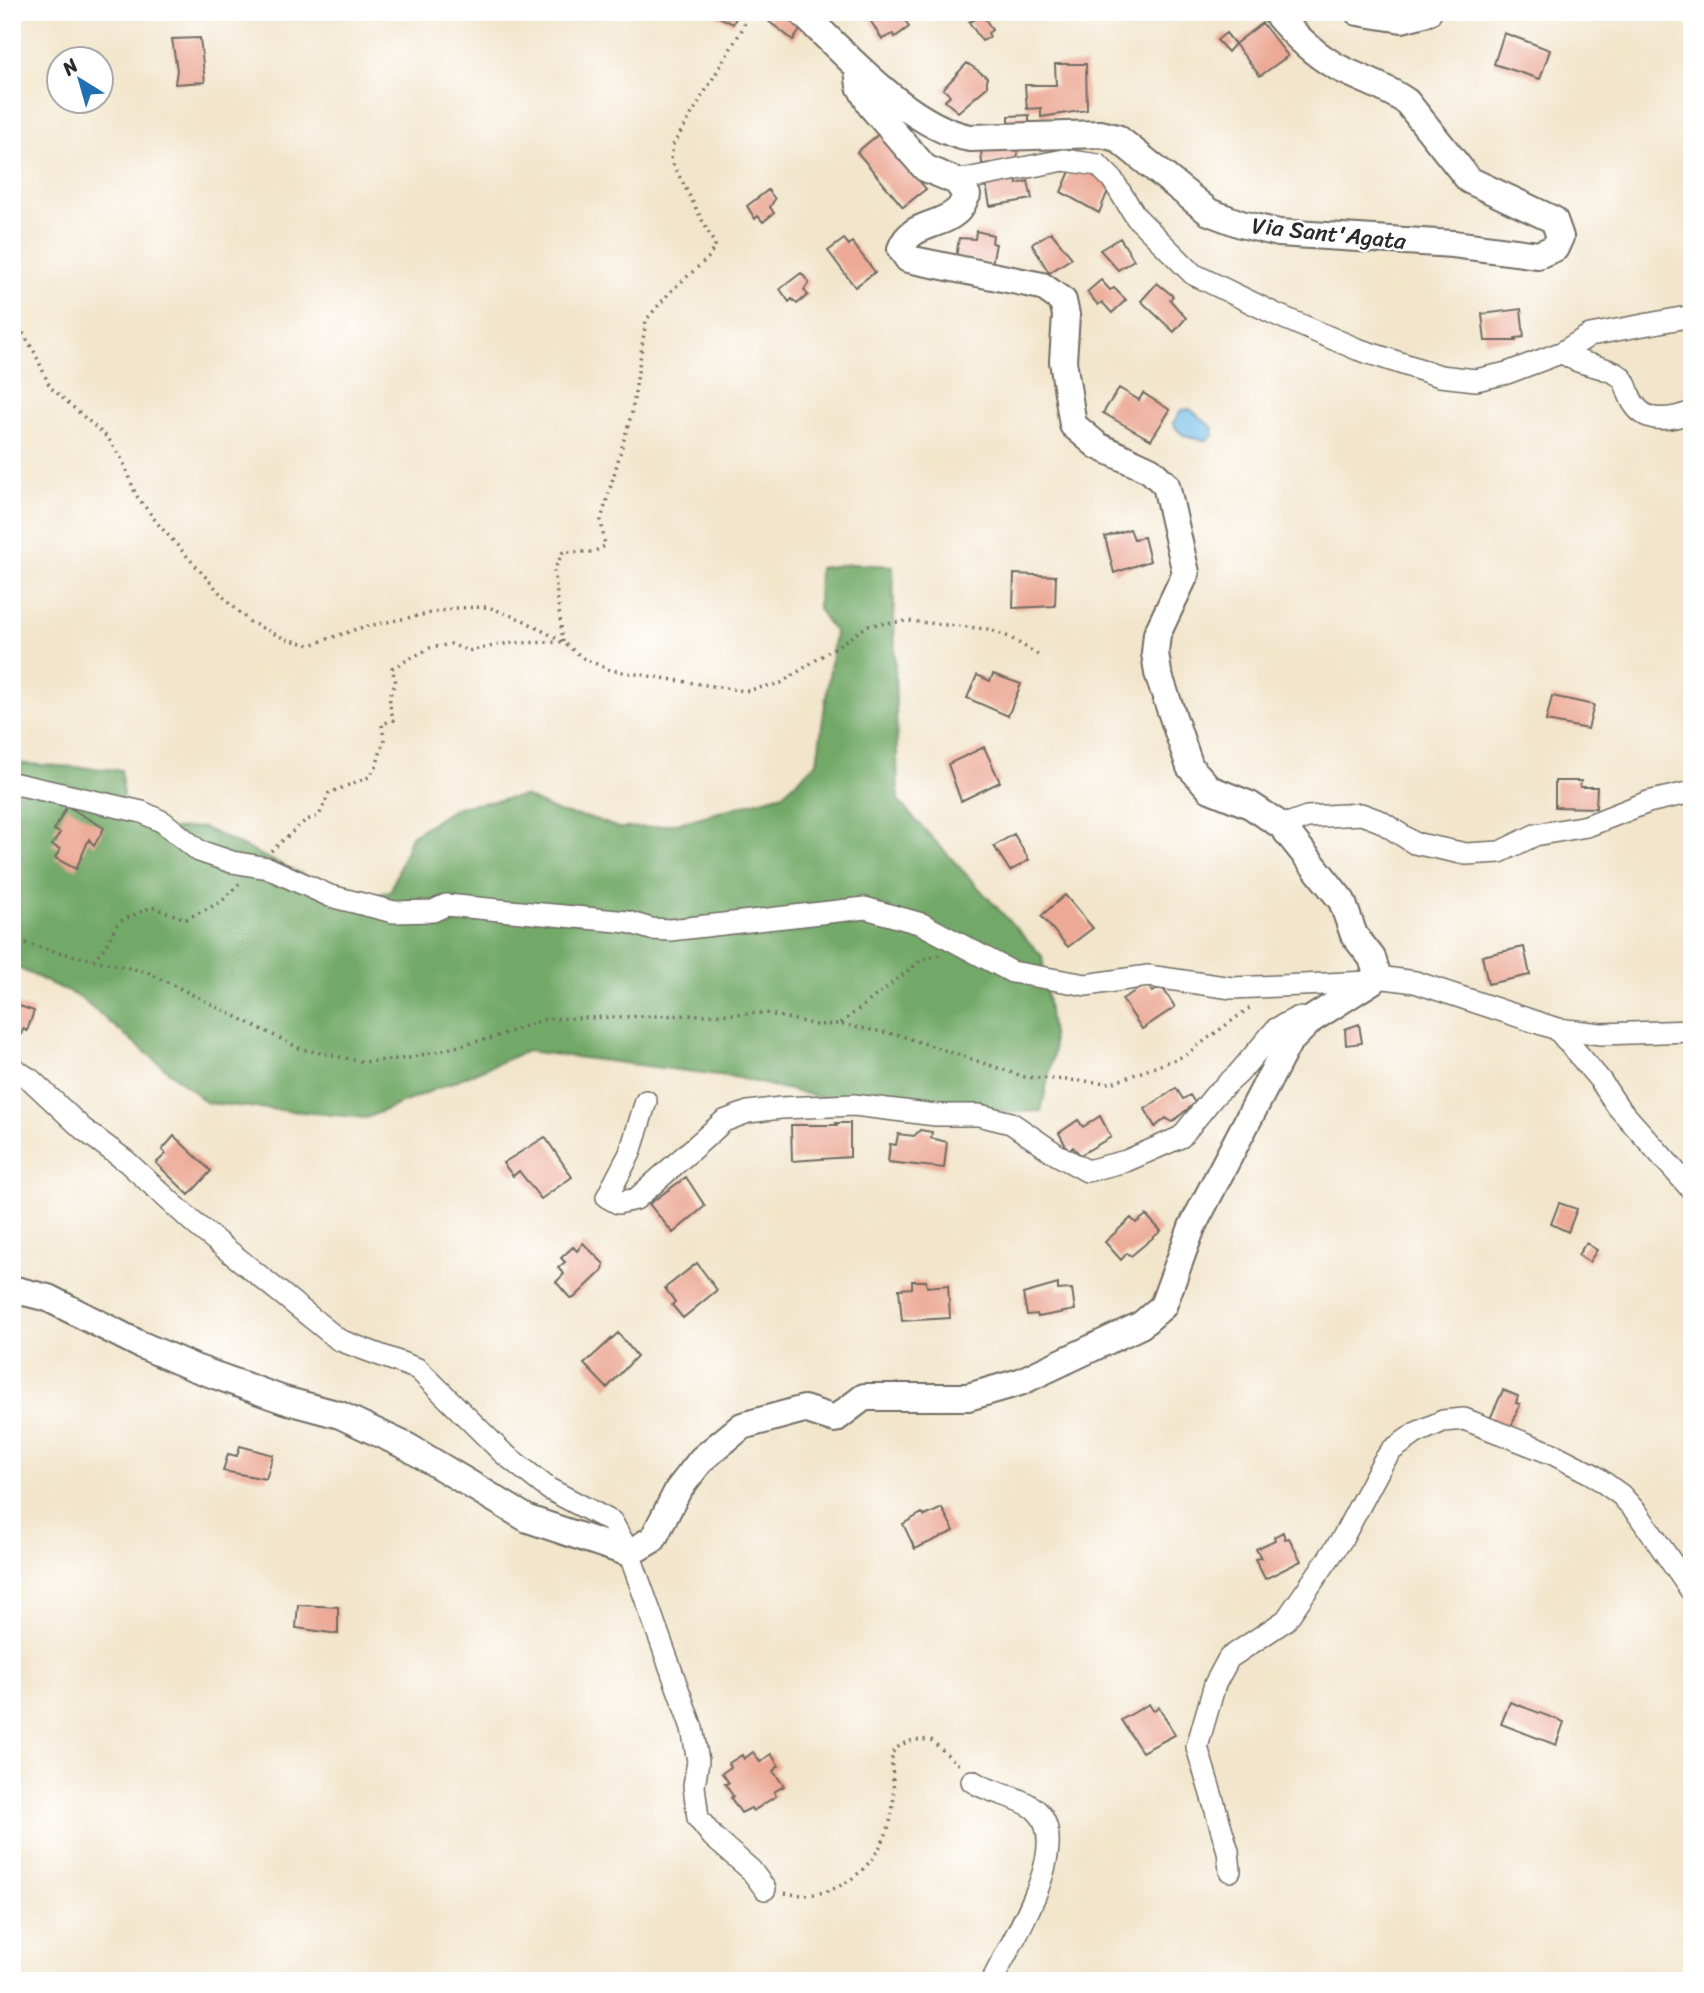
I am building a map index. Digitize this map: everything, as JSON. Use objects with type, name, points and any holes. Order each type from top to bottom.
[{"type":"street","name":"Via Sant'Agata","points":[[801,12],[858,70],[932,125],[950,135],[970,138],[1101,134],[1117,138],[1209,212],[1241,224],[1279,233],[1453,244],[1538,255],[1555,248],[1560,237],[1554,220],[1469,180],[1407,102],[1314,52],[1275,12]]},
{"type":"street","points":[[1358,12],[1402,19],[1429,12]]},
{"type":"street","points":[[858,70],[860,86],[871,106],[925,168],[956,180],[1064,160],[1098,166],[1112,179],[1136,217],[1193,274],[1275,314],[1357,349],[1440,376],[1476,380],[1507,373],[1563,352],[1590,335],[1692,316]]},
{"type":"street","points":[[956,180],[967,195],[958,211],[913,231],[901,249],[908,259],[916,263],[1042,286],[1063,302],[1066,315],[1063,361],[1073,425],[1098,446],[1150,470],[1166,485],[1186,573],[1157,634],[1155,653],[1158,673],[1191,767],[1210,789],[1250,804],[1282,826],[1342,901],[1354,935],[1372,958],[1374,980]]},
{"type":"street","points":[[1563,352],[1570,359],[1622,378],[1634,407],[1641,415],[1651,419],[1692,412]]},
{"type":"street","points":[[12,783],[142,812],[163,822],[199,851],[258,867],[330,896],[394,912],[433,911],[446,905],[628,922],[651,929],[670,930],[865,908],[922,924],[1012,972],[1086,985],[1148,976],[1232,988],[1374,980],[1415,982],[1557,1029],[1601,1034],[1692,1031]]},
{"type":"street","points":[[1282,826],[1307,817],[1361,814],[1415,842],[1466,854],[1500,852],[1535,835],[1587,826],[1648,802],[1692,792]]},
{"type":"street","points":[[12,1289],[48,1298],[139,1344],[195,1368],[284,1400],[340,1415],[408,1447],[528,1519],[629,1553],[653,1539],[678,1490],[702,1459],[742,1426],[804,1409],[835,1419],[864,1397],[968,1397],[1020,1382],[1141,1325],[1163,1306],[1192,1227],[1288,1043],[1312,1019],[1374,980]]},
{"type":"street","points":[[646,1101],[630,1153],[607,1197],[618,1203],[636,1199],[724,1121],[748,1112],[781,1108],[854,1105],[936,1115],[979,1115],[1011,1123],[1056,1154],[1087,1171],[1126,1161],[1181,1137],[1276,1029],[1297,1018],[1312,1019]]},
{"type":"street","points":[[1557,1029],[1600,1080],[1618,1107],[1692,1191]]},
{"type":"street","points":[[12,1068],[31,1080],[83,1129],[126,1161],[195,1224],[340,1340],[418,1369],[502,1453],[549,1489],[612,1522],[629,1553],[692,1728],[698,1761],[694,1786],[698,1818],[713,1837],[751,1870],[765,1889]]},
{"type":"street","points":[[1230,1871],[1228,1851],[1197,1747],[1200,1729],[1220,1670],[1229,1658],[1286,1620],[1342,1539],[1383,1462],[1392,1450],[1422,1429],[1443,1421],[1464,1419],[1553,1454],[1592,1474],[1621,1495],[1638,1514],[1692,1592]]},
{"type":"street","points":[[972,1781],[988,1792],[1024,1802],[1035,1809],[1043,1817],[1050,1835],[1048,1858],[1037,1889],[992,1981]]},
{"type":"path","points":[[563,642],[554,570],[563,552],[593,552],[605,546],[601,520],[632,412],[646,320],[670,292],[709,257],[715,245],[671,160],[673,145],[743,28],[748,12]]},
{"type":"path","points":[[12,315],[35,353],[50,387],[108,438],[123,461],[136,495],[228,602],[250,622],[284,638],[310,645],[363,627],[456,608],[488,607],[523,620],[563,642],[583,658],[610,670],[745,691],[781,683],[869,625],[908,621],[987,629],[1009,637],[1040,656]]},
{"type":"path","points":[[258,867],[274,847],[306,820],[319,816],[329,793],[369,776],[376,767],[384,740],[382,724],[394,720],[389,707],[389,694],[396,683],[392,668],[430,648],[451,644],[468,650],[509,643],[563,642]]},
{"type":"path","points":[[93,960],[106,946],[118,922],[152,907],[186,919],[221,902],[247,878],[232,862]]},
{"type":"path","points":[[12,939],[147,972],[301,1049],[365,1062],[409,1058],[468,1044],[545,1018],[766,1013],[816,1025],[839,1024],[923,1041],[1025,1077],[1112,1083],[1184,1056],[1278,985]]},
{"type":"path","points":[[839,1024],[923,959],[973,950]]},
{"type":"path","points":[[765,1889],[813,1895],[839,1889],[861,1872],[876,1851],[892,1813],[892,1753],[900,1744],[913,1739],[931,1740],[954,1758],[972,1781]]},
{"type":"green space","points":[[851,564],[893,566],[898,801],[1042,956],[1054,1051],[1041,1111],[936,1115],[854,1105],[734,1077],[527,1051],[366,1118],[207,1103],[79,997],[12,965],[12,763],[121,770],[124,808],[160,830],[202,827],[360,902],[391,890],[411,836],[457,807],[524,796],[558,812],[595,819],[618,828],[652,827],[687,821],[783,794],[817,762],[835,633],[818,609],[819,568]]},
{"type":"water","points":[[1190,409],[1213,428],[1213,435],[1208,440],[1188,436],[1179,431],[1173,423],[1181,410]]},
{"type":"building","points":[[709,12],[739,12],[733,24]]},
{"type":"building","points":[[773,12],[786,12],[803,26],[793,40],[767,20]]},
{"type":"building","points":[[865,12],[901,12],[909,27],[895,37],[893,34],[882,39]]},
{"type":"building","points":[[983,15],[992,30],[988,33],[990,37],[982,41],[969,22]]},
{"type":"building","points":[[1262,23],[1288,56],[1260,76],[1235,44]]},
{"type":"building","points":[[1226,33],[1235,44],[1228,52],[1217,40]]},
{"type":"building","points":[[1504,33],[1550,50],[1540,79],[1494,64]]},
{"type":"building","points":[[200,38],[205,82],[175,84],[177,70],[172,39]]},
{"type":"building","points":[[967,63],[987,77],[987,87],[958,112],[945,101],[950,95],[943,89]]},
{"type":"building","points":[[1055,64],[1086,64],[1087,110],[1041,117],[1041,108],[1027,109],[1025,85],[1056,85]]},
{"type":"building","points":[[1029,115],[1029,126],[1009,127],[1009,116]]},
{"type":"building","points":[[880,133],[926,189],[903,207],[857,152]]},
{"type":"building","points":[[1017,146],[1018,161],[982,164],[981,149]]},
{"type":"building","points":[[1084,168],[1111,183],[1099,213],[1061,192],[1071,169]]},
{"type":"building","points":[[1016,179],[1017,184],[1028,181],[1032,199],[990,206],[986,184]]},
{"type":"building","points":[[768,190],[775,199],[770,207],[774,213],[763,222],[758,216],[755,219],[747,206]]},
{"type":"building","points":[[976,231],[993,235],[992,243],[996,244],[992,264],[956,258],[959,238],[975,239]]},
{"type":"building","points":[[1051,232],[1072,258],[1049,273],[1032,244]]},
{"type":"building","points":[[1120,238],[1134,260],[1118,270],[1100,250]]},
{"type":"building","points":[[844,239],[849,245],[852,242],[875,272],[855,287],[828,251]]},
{"type":"building","points":[[801,273],[809,282],[804,290],[808,295],[797,304],[792,299],[789,302],[780,289]]},
{"type":"building","points":[[1101,280],[1110,290],[1114,288],[1126,300],[1112,313],[1102,302],[1098,305],[1087,292]]},
{"type":"building","points":[[1157,283],[1173,296],[1170,300],[1186,318],[1174,332],[1141,301]]},
{"type":"building","points":[[1521,309],[1524,337],[1515,338],[1516,341],[1485,341],[1482,314]]},
{"type":"building","points":[[1119,388],[1139,400],[1143,393],[1170,410],[1151,440],[1103,413]]},
{"type":"building","points":[[1130,529],[1134,539],[1144,537],[1150,561],[1114,573],[1105,537]]},
{"type":"building","points":[[1014,574],[1056,576],[1055,606],[1013,608]]},
{"type":"building","points":[[993,674],[1021,684],[1008,716],[967,698],[977,675],[990,681]]},
{"type":"building","points":[[1552,696],[1594,705],[1588,729],[1546,721]]},
{"type":"building","points":[[984,747],[1000,782],[961,801],[948,764]]},
{"type":"building","points":[[1555,781],[1581,781],[1580,787],[1597,787],[1596,808],[1555,807]]},
{"type":"building","points":[[67,806],[104,828],[94,846],[89,839],[76,869],[55,858],[60,849],[52,845],[60,833],[54,830]]},
{"type":"building","points":[[1014,834],[1029,860],[1010,871],[994,846]]},
{"type":"building","points":[[1065,895],[1093,928],[1068,947],[1041,916]]},
{"type":"building","points":[[1524,947],[1530,975],[1488,984],[1482,956]]},
{"type":"building","points":[[1147,984],[1152,992],[1162,987],[1175,1007],[1142,1029],[1122,999]]},
{"type":"building","points":[[17,1005],[34,1011],[27,1031],[23,1029],[21,1035],[12,1032],[12,1010]]},
{"type":"building","points":[[1359,1024],[1362,1043],[1346,1045],[1345,1029]]},
{"type":"building","points":[[1176,1088],[1183,1099],[1190,1095],[1195,1103],[1172,1122],[1166,1118],[1155,1127],[1145,1109]]},
{"type":"building","points":[[1100,1116],[1111,1137],[1080,1155],[1073,1147],[1068,1150],[1059,1133],[1078,1120],[1083,1127]]},
{"type":"building","points":[[836,1123],[850,1123],[850,1157],[792,1161],[791,1125],[837,1125]]},
{"type":"building","points":[[920,1130],[932,1132],[931,1138],[947,1142],[944,1168],[888,1162],[890,1144],[896,1145],[898,1134],[914,1136]]},
{"type":"building","points":[[174,1136],[211,1171],[189,1195],[156,1163],[166,1154],[162,1150]]},
{"type":"building","points":[[545,1137],[572,1177],[541,1199],[519,1171],[513,1176],[503,1163]]},
{"type":"building","points":[[686,1177],[705,1206],[673,1233],[649,1204]]},
{"type":"building","points":[[1559,1203],[1577,1209],[1568,1232],[1551,1224]]},
{"type":"building","points":[[1146,1215],[1161,1231],[1131,1256],[1127,1253],[1121,1260],[1105,1242],[1131,1218],[1136,1223]]},
{"type":"building","points":[[583,1243],[604,1264],[603,1270],[574,1298],[570,1298],[556,1282],[564,1274],[558,1268],[565,1262],[561,1258],[573,1247],[577,1251]]},
{"type":"building","points":[[1586,1243],[1597,1250],[1589,1262],[1578,1255]]},
{"type":"building","points":[[697,1263],[717,1290],[683,1318],[672,1305],[675,1302],[665,1288]]},
{"type":"building","points":[[912,1281],[926,1281],[927,1287],[948,1285],[950,1318],[902,1321],[899,1289],[912,1288]]},
{"type":"building","points":[[1058,1284],[1058,1290],[1072,1289],[1075,1310],[1038,1317],[1037,1314],[1027,1315],[1023,1294]]},
{"type":"building","points":[[618,1333],[637,1356],[607,1388],[584,1364]]},
{"type":"building","points":[[1503,1390],[1518,1396],[1516,1403],[1520,1404],[1510,1430],[1489,1421]]},
{"type":"building","points":[[240,1446],[273,1455],[266,1479],[223,1471],[228,1454],[237,1456]]},
{"type":"building","points":[[942,1508],[954,1531],[915,1549],[903,1524],[922,1513],[925,1516]]},
{"type":"building","points":[[1283,1532],[1301,1561],[1265,1579],[1255,1559],[1261,1558],[1256,1549],[1275,1540],[1274,1537]]},
{"type":"building","points":[[298,1605],[338,1607],[338,1634],[296,1628]]},
{"type":"building","points":[[1510,1702],[1564,1722],[1556,1745],[1501,1724]]},
{"type":"building","points":[[1149,1704],[1153,1711],[1159,1707],[1175,1735],[1142,1752],[1121,1720]]},
{"type":"building","points":[[753,1752],[760,1762],[771,1754],[779,1766],[773,1771],[784,1786],[774,1792],[776,1796],[753,1811],[751,1808],[741,1813],[731,1798],[733,1796],[725,1784],[729,1783],[722,1773],[731,1767],[729,1763],[742,1755],[744,1759]]}]
